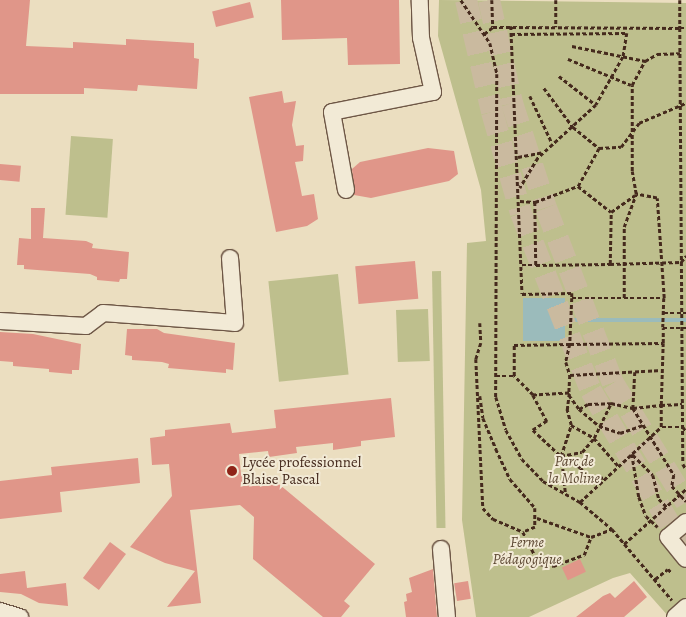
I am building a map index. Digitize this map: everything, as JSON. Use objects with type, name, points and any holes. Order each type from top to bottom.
[{"type":"street","points":[[346,190],[332,112],[433,92],[421,38],[420,0]]},
{"type":"street","points":[[0,321],[86,326],[103,313],[235,323],[230,258]]},
{"type":"street","points":[[686,522],[668,537],[686,559]]},
{"type":"street","points":[[440,549],[447,617]]},
{"type":"street","points":[[674,617],[686,607]]},
{"type":"street","points":[[0,611],[20,617]]},
{"type":"path","points":[[461,0],[484,34],[498,74],[496,397],[506,430],[522,459],[543,481],[580,502],[612,529],[663,590]]},
{"type":"path","points":[[492,0],[493,27]]},
{"type":"path","points":[[556,0],[556,27]]},
{"type":"path","points":[[680,0],[681,313],[683,464],[686,469]]},
{"type":"path","points":[[484,34],[493,27],[511,26],[686,28]]},
{"type":"path","points":[[511,26],[520,190],[522,294],[572,293],[570,344],[566,362],[570,375],[567,410],[571,425],[561,456],[565,493]]},
{"type":"path","points":[[511,34],[627,33],[623,57],[613,78],[596,105],[574,127],[552,143],[527,173],[520,190]]},
{"type":"path","points":[[572,46],[646,60]]},
{"type":"path","points":[[624,298],[624,227],[636,194],[631,138],[632,85],[646,60],[657,54],[680,54]]},
{"type":"path","points":[[568,59],[632,85]]},
{"type":"path","points":[[559,76],[596,105]]},
{"type":"path","points":[[544,88],[574,127],[599,148],[622,147],[631,138],[639,123],[658,117],[680,104],[686,103]]},
{"type":"path","points":[[530,96],[552,143]]},
{"type":"path","points":[[520,201],[535,202],[578,186],[599,148]]},
{"type":"path","points":[[518,157],[544,152]]},
{"type":"path","points":[[578,186],[611,212]]},
{"type":"path","points":[[611,212],[636,194],[657,198],[664,298],[661,427]]},
{"type":"path","points":[[535,202],[536,265]]},
{"type":"path","points":[[610,264],[611,212]]},
{"type":"path","points":[[522,266],[663,264],[681,262],[686,256]]},
{"type":"path","points":[[572,298],[664,298]]},
{"type":"path","points":[[664,313],[686,313]]},
{"type":"path","points":[[480,323],[481,343],[476,359],[483,418],[510,479],[535,508],[537,518],[535,527],[523,532]]},
{"type":"path","points":[[663,328],[686,328]]},
{"type":"path","points":[[514,376],[514,345],[663,343]]},
{"type":"path","points":[[570,375],[662,370]]},
{"type":"path","points":[[635,372],[633,408],[674,475],[672,486],[686,502]]},
{"type":"path","points":[[496,376],[514,376],[533,395],[547,421],[533,430],[561,456],[581,468],[586,476],[606,478]]},
{"type":"path","points":[[479,389],[477,431],[483,508],[493,518],[523,532],[539,564],[553,566],[584,555],[591,537]]},
{"type":"path","points":[[533,395],[568,393]]},
{"type":"path","points":[[568,393],[579,409],[599,426],[620,433],[643,425]]},
{"type":"path","points":[[579,409],[588,404],[611,403],[633,408],[683,404]]},
{"type":"path","points":[[561,456],[582,452],[594,438],[611,403]]},
{"type":"path","points":[[571,425],[594,438],[618,466]]},
{"type":"path","points":[[580,502],[661,427],[683,427]]},
{"type":"path","points":[[683,427],[686,431]]},
{"type":"path","points":[[632,454],[653,475],[659,499],[667,507]]},
{"type":"path","points":[[632,454],[638,498],[646,516],[652,521]]},
{"type":"path","points":[[624,544],[686,489]]},
{"type":"path","points":[[537,518],[591,537],[612,529]]},
{"type":"path","points":[[655,580],[668,569],[671,572]]},
{"type":"green space","name":"Parc de la Moline","points":[[439,0],[686,3],[686,522],[668,537],[686,560],[686,617],[669,617],[630,573],[613,578],[529,617],[476,617],[462,520],[467,243],[486,241],[481,190],[438,36]]},
{"type":"green space","points":[[71,136],[113,139],[107,218],[65,215]]},
{"type":"green space","points":[[432,271],[441,271],[445,528],[436,528]]},
{"type":"green space","points":[[338,274],[349,374],[279,382],[268,281]]},
{"type":"green space","points":[[428,309],[430,361],[398,362],[396,310]]},
{"type":"water","points":[[523,298],[565,298],[565,341],[523,341]]},
{"type":"building","points":[[0,0],[30,0],[26,46],[73,48],[73,42],[126,45],[126,39],[194,43],[194,58],[199,59],[197,89],[138,85],[137,91],[84,88],[84,94],[0,94]]},
{"type":"building","points":[[281,0],[399,0],[400,64],[348,65],[347,38],[282,40]]},
{"type":"building","points":[[250,2],[254,18],[216,27],[212,11]]},
{"type":"building","points":[[282,91],[284,103],[296,101],[292,125],[296,146],[304,145],[303,161],[295,162],[302,196],[314,194],[318,219],[307,226],[276,232],[249,97]]},
{"type":"building","points":[[428,148],[454,151],[458,174],[449,181],[371,198],[354,195],[352,169],[360,162]]},
{"type":"building","points":[[0,164],[21,166],[20,182],[0,180]]},
{"type":"building","points":[[31,208],[45,208],[43,238],[86,241],[93,244],[92,248],[129,252],[127,279],[120,279],[119,282],[97,280],[97,277],[90,274],[24,269],[24,265],[17,265],[19,238],[31,239]]},
{"type":"building","points":[[415,261],[418,299],[359,304],[355,266]]},
{"type":"building","points":[[127,329],[157,329],[164,333],[235,343],[233,370],[226,369],[226,373],[168,368],[169,364],[162,362],[132,360],[132,356],[125,355]]},
{"type":"building","points":[[0,332],[33,334],[81,344],[79,370],[72,370],[72,374],[49,372],[49,369],[13,366],[13,362],[0,361]]},
{"type":"building","points":[[391,398],[395,437],[361,441],[361,446],[333,450],[333,443],[296,447],[297,453],[269,457],[268,451],[239,454],[241,474],[255,486],[268,475],[375,564],[344,601],[350,606],[341,617],[323,617],[253,559],[254,517],[240,505],[190,510],[201,603],[167,607],[195,571],[165,563],[130,547],[172,496],[169,464],[152,465],[150,438],[165,436],[165,430],[230,423],[232,433],[276,428],[274,410]]},
{"type":"building","points":[[138,458],[140,483],[60,492],[62,512],[0,519],[0,481],[52,475],[51,467]]},
{"type":"building","points":[[110,542],[126,554],[99,590],[83,578]]},
{"type":"building","points":[[580,559],[586,572],[568,580],[562,567]]},
{"type":"building","points":[[433,569],[437,617],[406,617],[404,602],[407,601],[406,594],[412,592],[409,578]]},
{"type":"building","points":[[25,571],[27,588],[66,583],[68,606],[39,603],[21,594],[0,592],[0,574]]},
{"type":"building","points":[[468,581],[471,599],[457,601],[454,583]]},
{"type":"building","points":[[634,581],[647,597],[624,617],[576,617],[603,596],[610,593],[615,598]]},
{"type":"waterway","points":[[565,320],[686,320]]},
{"type":"tunnel","points":[[466,0],[492,112],[521,213],[591,391],[685,550]]},
{"type":"tunnel","points":[[489,0],[512,103],[546,208],[613,383],[686,502]]},
{"type":"place","name":"Lycée professionnel Blaise Pascal","points":[[232,471]]},
{"type":"park label","name":"Ferme Pédagogique","points":[[527,550]]}]
